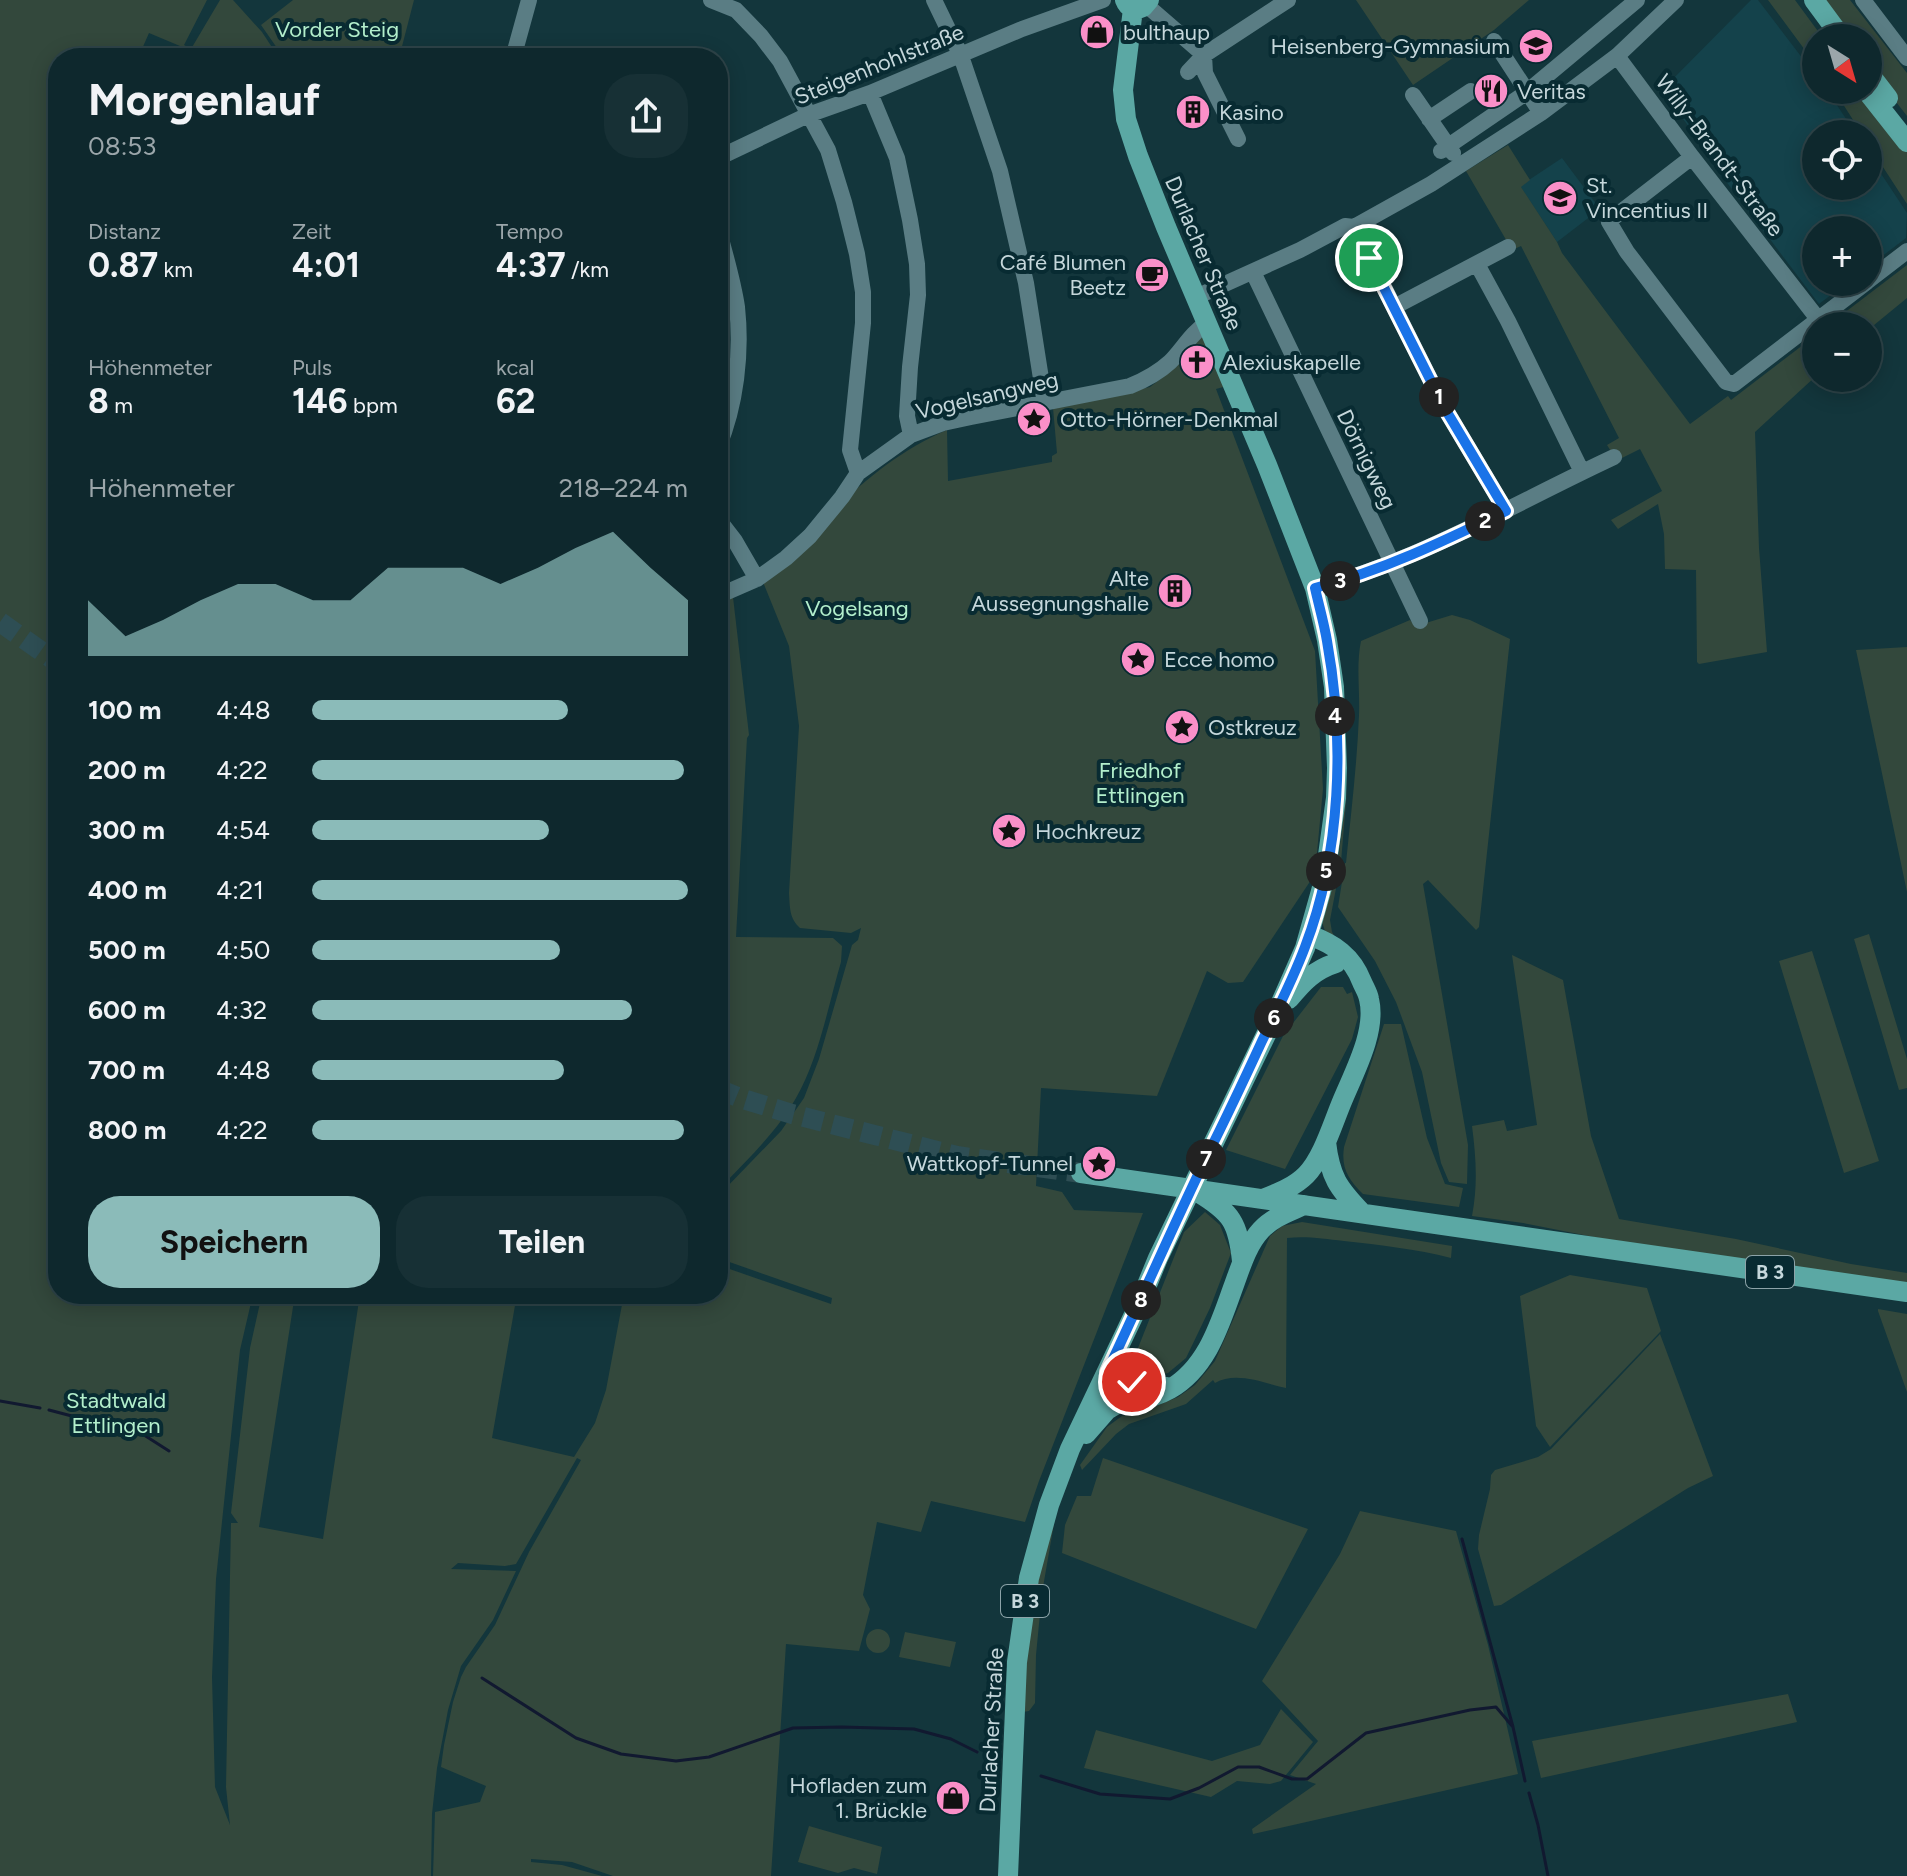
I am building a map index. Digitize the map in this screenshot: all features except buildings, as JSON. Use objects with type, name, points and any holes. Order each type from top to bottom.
[{"type":"main road","points":[[1800,0],[1817,24]]},
{"type":"main road","points":[[1814,0],[1832,24]]},
{"type":"main road","name":"Durlacher Straße","points":[[1008,1876],[1014,1699],[1021,1624],[1029,1578],[1049,1505],[1070,1449],[1276,1014],[1307,941],[1325,877],[1333,832],[1337,768],[1334,687],[1315,588],[1138,156],[1126,119],[1123,90],[1140,5]]},
{"type":"main road","points":[[1882,91],[1907,124]]},
{"type":"main road","points":[[1877,104],[1907,142]]},
{"type":"main road","points":[[1307,941],[1363,983]]},
{"type":"main road","points":[[1263,1199],[1296,1184],[1309,1173],[1326,1142],[1366,1044],[1369,998],[1357,969],[1329,942],[1307,941]]},
{"type":"main road","points":[[1276,1014],[1313,973],[1336,963]]},
{"type":"main road","points":[[1326,1142],[1328,1164],[1335,1182],[1362,1213]]},
{"type":"main road","points":[[1081,1173],[1304,1205]]},
{"type":"main road","points":[[1192,1189],[1219,1205],[1231,1217],[1237,1230],[1242,1261]]},
{"type":"main road","points":[[1070,1449],[1107,1410],[1127,1398],[1149,1398],[1175,1386],[1198,1366],[1213,1340],[1242,1261],[1260,1231],[1271,1221],[1304,1205]]},
{"type":"main road","name":"B 3","points":[[1304,1205],[1907,1292]]},
{"type":"main road","points":[[1104,1378],[1142,1386],[1175,1386]]},
{"type":"main road","points":[[1104,1378],[1127,1398]]},
{"type":"street","points":[[516,48],[529,0]]},
{"type":"street","points":[[711,0],[740,5],[780,61],[828,150],[857,254],[863,292],[863,323],[850,450],[858,473]]},
{"type":"street","points":[[934,0],[961,56],[1000,171],[1026,283],[1045,404]]},
{"type":"street","name":"Steigenhohlstraße","points":[[728,153],[808,115],[870,93],[1022,29],[1103,0]]},
{"type":"street","points":[[1188,72],[1204,55],[1288,0]]},
{"type":"street","points":[[1445,149],[1527,92],[1637,0]]},
{"type":"street","points":[[1196,297],[1345,226],[1354,227],[1431,184],[1541,113],[1617,56],[1676,0]]},
{"type":"street","points":[[1863,0],[1907,58]]},
{"type":"street","points":[[1140,5],[1204,55],[1205,73],[1238,139]]},
{"type":"street","points":[[1494,41],[1541,113]]},
{"type":"street","name":"Willy-Brandt-Straße","points":[[1617,56],[1813,312]]},
{"type":"street","points":[[1429,119],[1471,91]]},
{"type":"street","points":[[870,93],[897,158],[917,264],[918,295],[907,416],[911,435]]},
{"type":"street","points":[[1413,95],[1445,149],[1460,165]]},
{"type":"street","points":[[1692,157],[1609,222],[1627,252],[1726,382],[1734,384],[1802,331]]},
{"type":"street","points":[[1354,227],[1444,407],[1506,511]]},
{"type":"street","points":[[1394,307],[1508,247]]},
{"type":"street","points":[[1882,271],[1907,251]]},
{"type":"street","points":[[1477,264],[1582,472]]},
{"type":"street","points":[[728,265],[739,337],[735,388],[728,413]]},
{"type":"street","name":"Dörnigweg","points":[[1253,272],[1420,621]]},
{"type":"street","points":[[1827,312],[1849,296]]},
{"type":"street","name":"Vogelsangweg","points":[[728,592],[757,579],[786,558],[810,536],[858,473],[911,435],[943,423],[1130,386],[1152,377],[1207,323]]},
{"type":"street","points":[[1315,588],[1440,543],[1614,457]]},
{"type":"street","points":[[728,532],[757,579]]},
{"type":"shaded area","points":[[1751,0],[1758,0],[1802,58],[1802,104],[1836,104],[1847,120],[1802,120],[1802,200],[1882,200],[1882,175],[1907,213],[1906,238],[1882,256],[1882,216],[1802,216],[1802,282],[1703,151],[1705,149],[1662,90]]},
{"type":"shaded area","name":"St. Vincentius II","points":[[1562,158],[1600,209],[1557,242],[1520,186]]},
{"type":"shaded area","points":[[1813,296],[1830,296],[1819,304]]},
{"type":"green space","points":[[0,0],[207,0],[184,45],[189,48],[179,48],[149,33],[142,48],[48,48],[48,1304],[251,1304],[240,1350],[216,1579],[212,1677],[215,1787],[230,1825],[226,1787],[231,1523],[238,1523],[231,1513],[250,1348],[260,1304],[293,1304],[259,1527],[323,1539],[358,1304],[515,1304],[492,1438],[574,1457],[595,1423],[606,1390],[622,1304],[728,1304],[728,1268],[831,1304],[832,1298],[728,1262],[728,1186],[781,1131],[804,1098],[819,1059],[852,945],[858,940],[861,928],[851,933],[800,928],[791,912],[789,893],[799,726],[789,646],[763,582],[848,497],[894,459],[920,443],[947,430],[948,481],[1052,462],[1052,456],[1057,453],[1053,408],[1150,387],[1176,367],[1200,337],[1204,338],[1227,386],[1216,389],[1315,651],[1323,789],[1315,874],[1243,982],[1228,983],[1207,971],[1157,1096],[1041,1088],[1036,1186],[1062,1192],[1074,1210],[1143,1213],[1025,1522],[931,1501],[921,1532],[877,1522],[863,1595],[870,1609],[859,1651],[786,1644],[771,1876],[613,1876],[572,1862],[531,1859],[531,1862],[562,1865],[602,1876],[433,1876],[435,1812],[480,1802],[486,1786],[441,1767],[461,1677],[495,1625],[529,1552],[581,1460],[577,1458],[516,1564],[458,1563],[451,1569],[516,1571],[493,1620],[461,1666],[448,1710],[432,1814],[431,1876],[0,1876]]},
{"type":"green space","points":[[220,0],[233,0],[272,48],[192,48]]},
{"type":"green space","name":"Vorder Steig","points":[[293,0],[414,0],[402,48],[277,48],[261,25]]},
{"type":"green space","points":[[1356,0],[1529,0],[1494,30],[1413,85]]},
{"type":"green space","points":[[1768,0],[1795,0],[1813,24],[1802,24],[1802,46]]},
{"type":"green space","points":[[1819,0],[1850,0],[1869,24],[1837,24]]},
{"type":"green space","points":[[1882,41],[1907,73],[1907,116],[1882,84]]},
{"type":"green space","points":[[1843,104],[1872,104],[1907,150],[1907,204],[1882,166],[1882,120],[1853,120]]},
{"type":"green space","points":[[1508,145],[1530,180],[1521,187],[1562,253],[1690,424],[1728,396],[1731,400],[1802,346],[1802,389],[1755,432],[1767,652],[1697,662],[1696,570],[1665,569],[1664,534],[1658,504],[1618,529],[1611,520],[1662,491],[1640,449],[1622,458],[1612,453],[1607,445],[1619,438],[1521,246],[1512,250],[1466,171]]},
{"type":"green space","points":[[1907,265],[1907,298],[1882,319],[1882,312],[1845,312],[1866,296],[1882,296],[1882,284]]},
{"type":"green space","points":[[733,597],[749,735],[736,937],[833,938],[842,946],[841,962],[811,1066],[796,1098],[763,1143],[728,1180],[728,599]]},
{"type":"green space","points":[[1452,615],[1510,639],[1479,927],[1476,930],[1428,880],[1423,884],[1468,1145],[1467,1184],[1449,1182],[1441,1163],[1422,1072],[1396,1002],[1375,961],[1338,907],[1346,863],[1355,770],[1361,641],[1410,620],[1416,626]]},
{"type":"green space","points":[[1907,647],[1907,892],[1856,650]]},
{"type":"green space","points":[[1347,790],[1341,862],[1330,920],[1338,942],[1326,934],[1322,922],[1339,853]]},
{"type":"green space","points":[[1869,934],[1907,1059],[1907,1088],[1899,1090],[1854,939]]},
{"type":"green space","points":[[1812,951],[1879,1161],[1844,1173],[1779,961]]},
{"type":"green space","points":[[1512,955],[1563,980],[1591,1136],[1619,1219],[1907,1273],[1907,1285],[1614,1241],[1472,1216],[1476,1171],[1472,1126],[1504,1120],[1507,1131],[1537,1125]]},
{"type":"green space","points":[[1321,987],[1343,987],[1347,994],[1352,992],[1358,1017],[1352,1039],[1285,1169],[1226,1150],[1283,1036]]},
{"type":"green space","points":[[1384,1024],[1401,1024],[1427,1138],[1445,1184],[1463,1188],[1459,1207],[1363,1194],[1347,1173],[1344,1147]]},
{"type":"green space","points":[[1205,1212],[1220,1225],[1231,1253],[1210,1308],[1186,1358],[1168,1373],[1149,1378],[1137,1374],[1133,1367],[1144,1361],[1138,1348],[1184,1232]]},
{"type":"green space","points":[[1302,1222],[1452,1246],[1451,1258],[1371,1244],[1287,1238],[1286,1388],[1241,1378],[1215,1383],[1213,1380],[1186,1404],[1129,1424],[1082,1470],[1080,1465],[1107,1427],[1122,1416],[1178,1397],[1195,1385],[1215,1361],[1270,1236],[1282,1226]]},
{"type":"green space","points":[[1570,1275],[1647,1288],[1661,1331],[1550,1447],[1536,1426],[1520,1296]]},
{"type":"green space","points":[[1878,1311],[1907,1314],[1907,1392]]},
{"type":"green space","points":[[1660,1334],[1713,1476],[1688,1488],[1501,1605],[1494,1606],[1478,1549],[1491,1475],[1495,1470],[1538,1457],[1551,1449]]},
{"type":"green space","points":[[1103,1458],[1308,1529],[1256,1629],[1062,1553],[1065,1525],[1077,1496],[1091,1496]]},
{"type":"green space","points":[[1360,1511],[1456,1531],[1488,1645],[1518,1774],[1253,1834],[1252,1829],[1316,1784],[1290,1775],[1318,1741],[1262,1681],[1340,1554]]},
{"type":"green space","points":[[1055,1518],[1042,1593],[1035,1703],[1029,1711],[1023,1712],[1024,1662],[1041,1556]]},
{"type":"green space","points":[[878,1629],[887,1632],[890,1641],[887,1650],[878,1653],[869,1650],[866,1641],[869,1632]]},
{"type":"green space","points":[[905,1632],[956,1642],[950,1667],[899,1657]]},
{"type":"green space","points":[[1788,1694],[1797,1722],[1541,1778],[1532,1741]]},
{"type":"green space","points":[[1281,1709],[1313,1742],[1281,1781],[1270,1784],[1237,1781],[1211,1797],[1084,1768],[1096,1730],[1212,1761],[1260,1745]]},
{"type":"green space","points":[[809,1826],[882,1847],[877,1874],[854,1868],[838,1873],[798,1862]]},
{"type":"waterway","points":[[0,1401],[40,1408]]},
{"type":"waterway","points":[[49,1410],[144,1435],[169,1451]]},
{"type":"waterway","points":[[1462,1539],[1525,1781]]},
{"type":"waterway","points":[[482,1678],[576,1738],[621,1754],[676,1761],[709,1757],[793,1728],[842,1727],[914,1729],[951,1739],[977,1752]]},
{"type":"waterway","points":[[1041,1776],[1100,1794],[1170,1799],[1238,1767],[1259,1767],[1292,1779],[1307,1779],[1366,1733],[1470,1710],[1496,1707],[1513,1727]]},
{"type":"waterway","points":[[989,1762],[994,1771]]},
{"type":"waterway","points":[[1529,1793],[1548,1876]]},
{"type":"tunnel","points":[[0,622],[48,656]]},
{"type":"tunnel","points":[[728,1093],[792,1114],[957,1156],[1081,1173]]},
{"type":"place","name":"bulthaup","points":[[1097,32]]},
{"type":"place","name":"Heisenberg-Gymnasium","points":[[1536,46]]},
{"type":"place","name":"Veritas","points":[[1491,91]]},
{"type":"place","name":"Kasino","points":[[1193,112]]},
{"type":"place","name":"St. Vincentius II","points":[[1560,198]]},
{"type":"place","name":"Café Blumen Beetz","points":[[1152,275]]},
{"type":"place","name":"Alexiuskapelle","points":[[1197,362]]},
{"type":"place","name":"Otto-Hörner-Denkmal","points":[[1034,419]]},
{"type":"place","name":"Alte Aussegnungshalle","points":[[1175,591]]},
{"type":"place","name":"Ecce homo","points":[[1138,659]]},
{"type":"place","name":"Ostkreuz","points":[[1182,727]]},
{"type":"place","name":"Hochkreuz","points":[[1009,831]]},
{"type":"place","name":"Wattkopf-Tunnel","points":[[1099,1163]]},
{"type":"place","name":"Hofladen zum 1. Brückle","points":[[953,1798]]},
{"type":"route","points":[[1132,1382],[1107,1372],[1158,1258],[1276,1014],[1305,948],[1325,877],[1333,832],[1337,749],[1334,687],[1315,588],[1393,562],[1506,511],[1444,407],[1369,258]]},
{"type":"park label","name":"Vogelsang","points":[[857,608]]},
{"type":"park label","name":"Friedhof Ettlingen","points":[[1140,782]]},
{"type":"park label","name":"Stadtwald Ettlingen","points":[[116,1412]]}]
